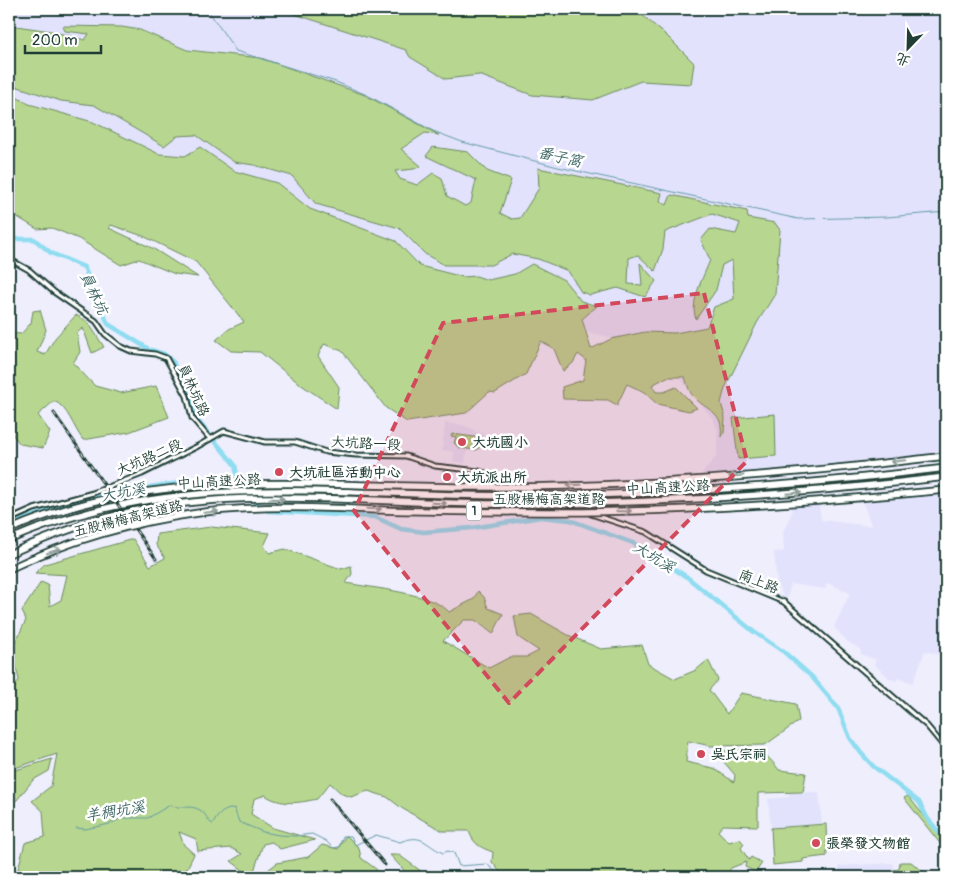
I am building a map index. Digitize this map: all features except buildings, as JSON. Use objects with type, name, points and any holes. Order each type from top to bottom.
[{"type":"highway","name":"五股楊梅高架道路","points":[[9,530],[35,519],[93,501],[156,490],[194,486],[254,484],[474,488],[600,484],[774,473],[946,456]]},
{"type":"highway","name":"中山高速公路","points":[[9,540],[37,528],[99,509],[188,494],[262,491],[473,496],[606,494],[831,482],[946,467]]},
{"type":"highway","name":"中山高速公路","points":[[9,554],[65,531],[134,511],[226,500],[298,499],[495,504],[584,503],[766,495],[946,478]]},
{"type":"highway","name":"五股楊梅高架道路","points":[[9,569],[37,556],[103,535],[160,520],[207,512],[311,506],[469,511],[649,511],[817,502],[946,490]]},
{"type":"street","name":"員林坑路","points":[[9,259],[30,270],[54,292],[96,321],[106,334],[120,346],[131,351],[155,354],[166,358],[187,396],[192,418],[211,438]]},
{"type":"street","name":"大坑路一段","points":[[211,438],[220,431],[227,431],[265,442],[295,442],[326,452],[406,456],[435,466],[479,471],[518,482]]},
{"type":"street","name":"大坑路二段","points":[[9,520],[34,509],[93,493],[142,474],[211,438]]},
{"type":"street","name":"南上路","points":[[520,510],[522,512],[594,514],[646,532],[706,570],[784,602],[927,726],[946,749]]},
{"type":"highlighted area","points":[[704,293],[747,461],[509,703],[354,511],[443,323]]},
{"type":"shaded area","points":[[9,9],[946,9],[946,454],[699,477],[717,455],[717,429],[713,419],[680,378],[637,344],[580,330],[423,278],[186,171],[9,104]]},
{"type":"shaded area","name":"大坑國小","points":[[445,423],[463,425],[475,430],[475,432],[484,434],[479,451],[467,451],[465,463],[453,461],[454,452],[442,450]]},
{"type":"shaded area","points":[[946,492],[946,654],[945,656],[925,651],[913,683],[898,678],[896,681],[889,678],[874,664],[876,660],[861,654],[860,649],[848,642],[834,627],[850,593],[827,583],[825,589],[791,584],[786,601],[777,584],[774,552],[784,551],[783,532],[792,512],[791,504],[819,503],[821,520],[870,526],[871,524],[862,501]]},
{"type":"shaded area","points":[[819,792],[822,824],[771,828],[768,799],[789,797],[789,793]]},
{"type":"shaded area","points":[[893,863],[896,877],[839,877],[839,866]]},
{"type":"green space","points":[[279,9],[635,9],[667,36],[694,63],[691,84],[641,81],[593,100],[532,95],[479,75],[446,79],[410,57],[406,50]]},
{"type":"green space","points":[[9,25],[51,31],[85,40],[89,34],[65,31],[63,26],[122,27],[140,30],[187,50],[261,58],[365,95],[439,135],[425,133],[401,149],[421,166],[414,169],[395,171],[400,179],[417,185],[433,173],[442,178],[447,196],[465,206],[471,203],[476,180],[426,156],[433,147],[468,152],[487,171],[511,180],[500,213],[512,219],[520,218],[539,188],[538,168],[662,193],[660,201],[667,205],[671,195],[747,211],[748,218],[775,223],[780,230],[775,294],[757,323],[725,388],[721,403],[725,417],[724,433],[721,437],[720,421],[717,416],[692,394],[685,377],[667,377],[652,385],[656,392],[664,392],[676,387],[697,408],[689,411],[657,404],[644,392],[627,384],[617,405],[608,400],[563,399],[562,387],[583,380],[586,360],[578,354],[573,363],[563,371],[554,349],[541,341],[526,374],[495,393],[489,392],[466,413],[407,422],[386,408],[342,351],[324,344],[318,356],[339,387],[337,409],[300,384],[260,352],[231,351],[216,340],[229,329],[244,322],[196,262],[143,236],[111,225],[109,228],[154,249],[198,277],[175,274],[139,259],[121,265],[79,239],[52,228],[37,229],[9,212],[9,93],[29,104],[93,122],[159,154],[185,156],[200,147],[234,171],[277,183],[310,209],[396,241],[420,266],[463,277],[476,276],[488,280],[515,274],[532,264],[564,280],[581,301],[597,306],[582,319],[591,349],[611,339],[645,332],[675,333],[707,327],[714,307],[734,299],[732,260],[722,265],[716,290],[696,319],[694,305],[710,260],[701,240],[710,229],[736,234],[740,223],[712,214],[665,232],[663,249],[655,271],[638,255],[629,258],[628,284],[642,285],[640,263],[656,281],[645,297],[618,288],[590,295],[581,292],[568,271],[538,259],[512,254],[491,265],[444,265],[425,254],[399,228],[316,204],[292,176],[254,165],[234,162],[196,135],[177,136],[164,146],[94,105],[61,101],[9,84]]},
{"type":"green space","points":[[40,310],[46,330],[37,352],[45,355],[55,338],[76,315],[88,322],[104,347],[92,353],[83,328],[77,333],[80,352],[73,363],[95,386],[121,393],[156,386],[169,417],[129,432],[83,440],[67,413],[54,401],[38,415],[50,432],[43,448],[20,444],[9,430],[9,333],[21,334],[31,323],[33,311]]},
{"type":"green space","points":[[775,414],[776,456],[738,459],[733,418]]},
{"type":"green space","points":[[452,434],[482,438],[480,447],[476,450],[459,448],[454,443],[456,437],[451,436]]},
{"type":"green space","points":[[211,527],[270,533],[264,546],[269,553],[285,549],[341,569],[351,566],[352,574],[346,583],[416,596],[430,600],[449,612],[474,599],[478,591],[484,597],[488,608],[503,614],[493,634],[475,620],[464,620],[443,641],[489,668],[510,657],[527,657],[539,651],[518,637],[514,616],[531,614],[568,635],[601,649],[642,645],[648,664],[675,679],[696,670],[708,660],[718,680],[709,690],[727,714],[741,693],[796,704],[799,721],[765,745],[711,746],[688,741],[686,762],[713,768],[734,782],[735,775],[723,761],[723,751],[755,751],[766,756],[779,770],[806,773],[803,792],[758,793],[758,826],[723,825],[718,831],[729,842],[740,839],[744,844],[741,848],[749,860],[751,857],[762,863],[756,872],[745,867],[746,862],[731,868],[725,877],[504,877],[492,862],[493,852],[478,845],[469,831],[443,831],[403,809],[387,797],[368,791],[351,797],[342,794],[330,783],[317,799],[284,802],[265,795],[254,799],[251,814],[273,828],[315,840],[280,849],[272,842],[263,844],[252,877],[231,861],[242,854],[231,848],[198,851],[196,839],[179,832],[184,845],[194,854],[183,877],[24,877],[18,869],[25,843],[45,837],[43,811],[32,801],[51,786],[57,754],[9,770],[9,694],[19,680],[12,649],[26,620],[22,611],[41,582],[48,585],[50,606],[61,600],[67,575],[35,573],[45,564],[133,539],[150,566],[165,558],[156,545],[157,534]]},
{"type":"green space","points":[[52,759],[49,771],[33,780],[17,800],[9,805],[9,772]]},
{"type":"green space","points":[[908,796],[946,843],[946,851],[904,798]]},
{"type":"green space","name":"張榮發文物館","points":[[826,824],[827,856],[803,859],[803,862],[773,865],[771,828]]},
{"type":"green space","points":[[346,835],[359,848],[361,858],[376,869],[381,877],[259,877],[277,863],[308,857],[322,845],[338,849]]},
{"type":"green space","points":[[390,855],[399,855],[429,877],[410,877]]},
{"type":"green space","points":[[900,862],[911,862],[929,876],[896,877],[893,870],[899,869]]},
{"type":"waterway","name":"番子窩","points":[[207,9],[236,51],[336,82],[367,95],[433,131],[462,142],[558,167],[798,219],[887,217],[946,212]]},
{"type":"waterway","name":"員林坑","points":[[9,239],[34,239],[51,253],[84,267],[108,324],[147,348]]},
{"type":"waterway","name":"員林坑","points":[[151,350],[164,354],[174,363],[175,370],[193,403],[197,420],[235,465],[238,480]]},
{"type":"waterway","name":"大坑溪","points":[[9,525],[64,506],[121,492],[178,483],[237,478]]},
{"type":"waterway","name":"大坑溪","points":[[255,503],[268,511],[375,517],[401,529],[424,532],[472,528],[541,517],[570,520],[633,543],[687,577],[754,632],[784,652],[812,677],[838,708],[850,738],[861,753],[873,766],[919,802],[928,819],[946,841]]},
{"type":"waterway","name":"羊稠坑溪","points":[[76,828],[85,829],[110,824],[122,818],[148,818],[170,805],[196,808],[213,824],[221,813],[234,808],[239,822],[263,832],[295,836],[312,834],[326,841],[333,848],[339,847],[343,836],[351,836],[355,845],[376,835],[400,842],[419,839],[443,853],[448,851],[454,853],[459,866],[487,864],[499,875],[509,877]]},
{"type":"tunnel","points":[[519,485],[520,510]]},
{"type":"railway","points":[[54,413],[156,559]]},
{"type":"railway","points":[[330,799],[385,865]]},
{"type":"place","name":"大坑國小","points":[[462,442]]},
{"type":"place","name":"大坑社區活動中心","points":[[279,472]]},
{"type":"place","name":"大坑派出所","points":[[447,477]]},
{"type":"place","name":"吳氏宗祠","points":[[701,754]]},
{"type":"place","name":"張榮發文物館","points":[[816,843]]}]
